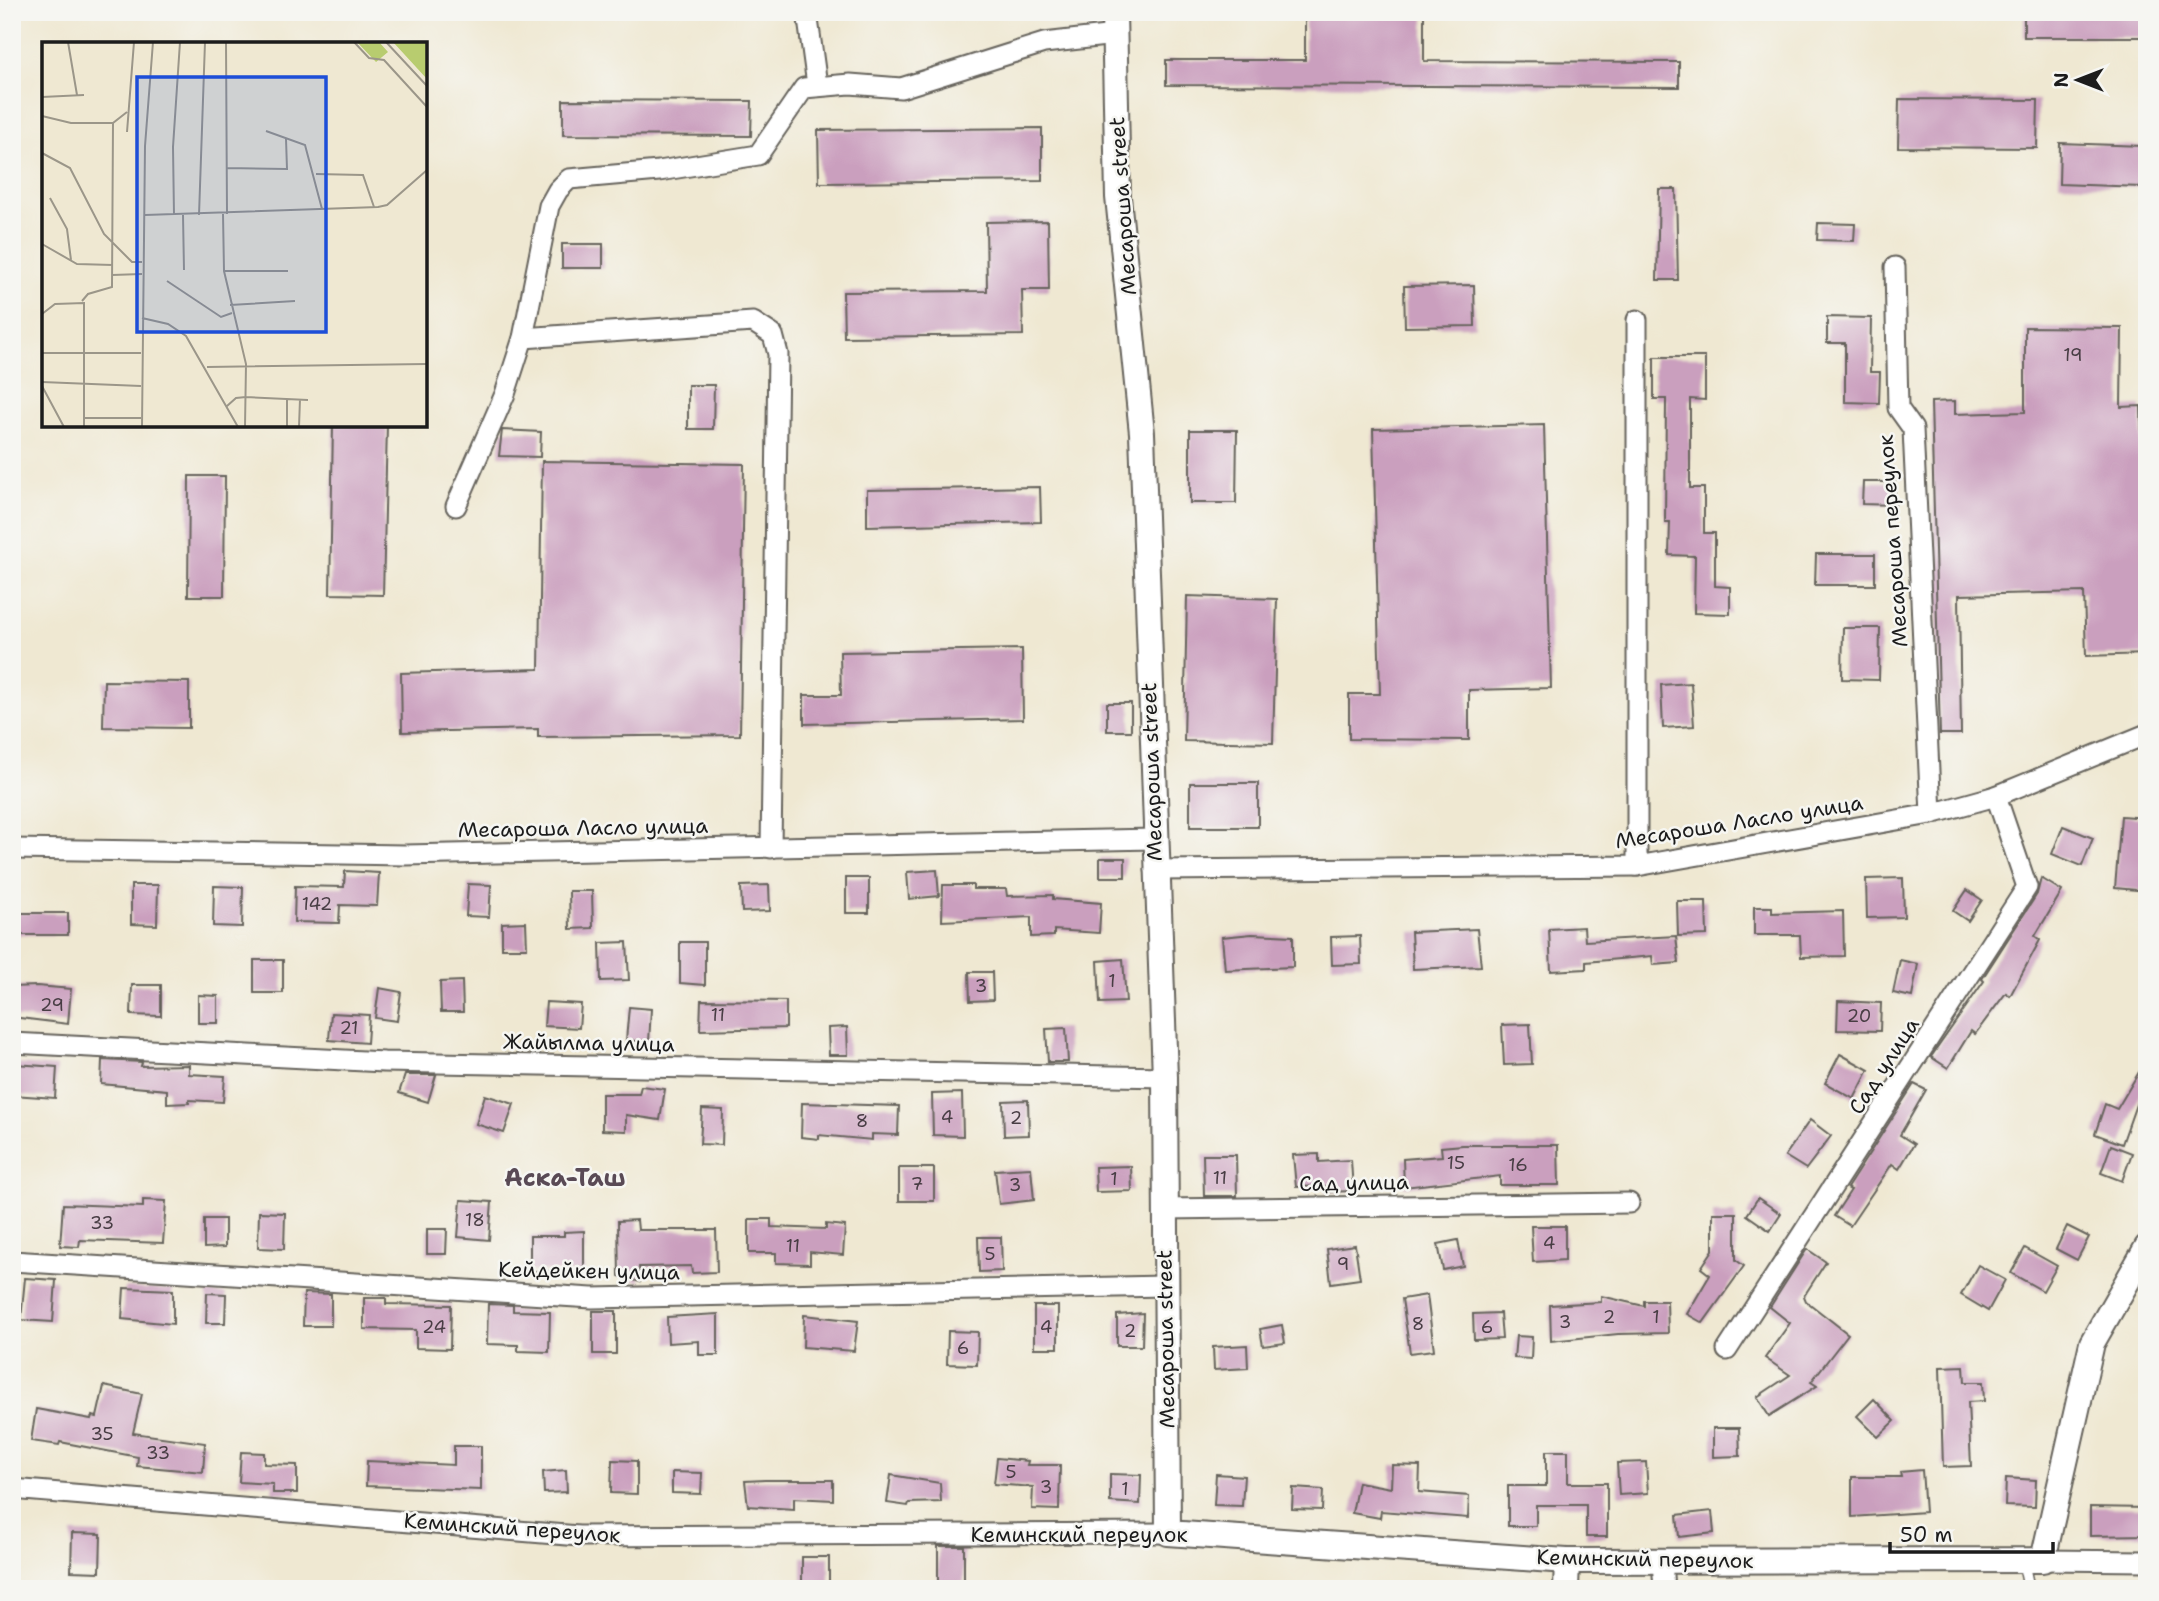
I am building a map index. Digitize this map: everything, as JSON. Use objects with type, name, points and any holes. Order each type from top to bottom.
[{"type":"street","points":[[807,12],[817,85]]},
{"type":"street","points":[[456,506],[505,394],[523,338],[549,206],[558,190],[569,179],[659,171],[758,155],[773,138],[792,101],[804,88],[817,85],[901,88],[1114,24]]},
{"type":"street","name":"Месароша street","points":[[1114,24],[1118,197],[1142,433],[1155,870],[1165,1077],[1168,1533]]},
{"type":"street","name":"Месароша переулок","points":[[1895,267],[1898,408],[1913,429],[1931,814]]},
{"type":"street","points":[[1637,320],[1637,866]]},
{"type":"street","points":[[523,338],[753,322],[774,335],[778,354],[771,848]]},
{"type":"street","name":"Месароша Ласло улица","points":[[1155,870],[1637,866],[1931,814],[1996,796],[2147,734]]},
{"type":"street","name":"Сад улица","points":[[1727,1350],[2027,887],[1996,796]]},
{"type":"street","name":"Месароша Ласло улица","points":[[12,849],[405,855],[1154,839]]},
{"type":"street","name":"Жайылма улица","points":[[12,1043],[384,1062],[1165,1077]]},
{"type":"street","name":"Сад улица","points":[[1164,1209],[1629,1202]]},
{"type":"street","points":[[2033,1560],[2092,1343],[2147,1247]]},
{"type":"street","name":"Кейдейкен улица","points":[[12,1261],[592,1298],[1165,1286]]},
{"type":"street","name":"Кеминский переулок","points":[[12,1489],[579,1535],[1168,1533],[1567,1561],[2147,1561]]},
{"type":"street","points":[[1566,1589],[1567,1561]]},
{"type":"street","points":[[1662,1561],[1664,1589]]},
{"type":"lane","points":[[2029,1589],[2033,1560]]},
{"type":"building","points":[[1305,12],[1424,12],[1424,61],[1679,62],[1679,87],[1166,85],[1166,60],[1305,60]]},
{"type":"building","points":[[2024,12],[2147,12],[2147,37],[2024,37]]},
{"type":"building","points":[[1899,99],[2038,100],[2037,148],[1898,147]]},
{"type":"building","points":[[563,100],[752,101],[751,136],[563,135]]},
{"type":"building","points":[[1042,128],[1042,181],[819,183],[818,130]]},
{"type":"building","points":[[2060,143],[2143,146],[2142,187],[2059,184]]},
{"type":"building","points":[[1659,189],[1676,189],[1678,280],[1657,280]]},
{"type":"building","points":[[1048,221],[1049,290],[1022,290],[1023,335],[844,337],[843,292],[987,291],[986,222]]},
{"type":"building","points":[[1818,223],[1855,224],[1854,241],[1817,240]]},
{"type":"building","points":[[562,244],[603,244],[603,268],[562,268]]},
{"type":"building","points":[[1474,285],[1475,326],[1405,327],[1404,286]]},
{"type":"building","points":[[1827,317],[1871,318],[1870,372],[1880,372],[1879,403],[1845,402],[1845,343],[1827,343]]},
{"type":"building","points":[[2025,327],[2122,328],[2121,407],[2141,406],[2147,654],[2086,656],[2084,592],[1959,595],[1961,734],[1940,734],[1931,402],[1955,401],[1955,414],[2025,412]]},
{"type":"building","points":[[1654,357],[1705,357],[1705,400],[1690,399],[1690,488],[1704,488],[1704,533],[1715,533],[1715,586],[1730,587],[1730,614],[1694,613],[1695,556],[1669,555],[1670,522],[1665,522],[1666,399],[1654,399]]},
{"type":"building","points":[[688,385],[714,385],[713,429],[688,429]]},
{"type":"building","points":[[1544,425],[1551,688],[1469,690],[1469,740],[1349,739],[1349,694],[1380,694],[1373,429]]},
{"type":"building","points":[[333,427],[387,427],[383,595],[330,594]]},
{"type":"building","points":[[502,430],[541,432],[540,457],[499,456]]},
{"type":"building","points":[[1190,430],[1237,430],[1236,503],[1190,503]]},
{"type":"building","points":[[542,461],[744,464],[740,735],[538,737],[538,729],[402,732],[401,673],[539,669]]},
{"type":"building","points":[[189,476],[225,476],[224,596],[188,596]]},
{"type":"building","points":[[1863,482],[1895,482],[1895,505],[1862,504]]},
{"type":"building","points":[[1040,487],[1041,522],[867,526],[867,490]]},
{"type":"building","points":[[1816,554],[1875,554],[1875,585],[1815,585]]},
{"type":"building","points":[[1187,596],[1277,599],[1273,743],[1184,741]]},
{"type":"building","points":[[1843,628],[1880,628],[1879,680],[1842,679]]},
{"type":"building","points":[[1022,649],[1023,719],[804,724],[804,695],[841,695],[840,652]]},
{"type":"building","points":[[104,681],[189,682],[189,728],[103,727]]},
{"type":"building","points":[[1691,683],[1694,726],[1663,728],[1661,685]]},
{"type":"building","points":[[1107,703],[1131,703],[1131,731],[1107,731]]},
{"type":"building","points":[[1190,783],[1258,783],[1258,827],[1190,827]]},
{"type":"building","points":[[2121,816],[2147,818],[2147,891],[2115,888]]},
{"type":"building","points":[[2063,826],[2093,838],[2082,866],[2052,854]]},
{"type":"building","points":[[1100,858],[1125,858],[1125,877],[1100,877]]},
{"type":"building","points":[[937,870],[939,896],[909,899],[907,872]]},
{"type":"building","points":[[345,871],[379,873],[377,906],[340,905],[339,923],[294,922],[295,886],[344,887]]},
{"type":"building","points":[[846,878],[869,878],[869,913],[846,913]]},
{"type":"building","points":[[1903,878],[1904,917],[1867,918],[1866,879]]},
{"type":"building","points":[[2041,878],[2062,891],[2035,936],[2040,940],[2010,996],[2006,993],[1975,1034],[1971,1031],[1948,1068],[1931,1057],[1984,981],[1982,979],[2037,894]]},
{"type":"building","points":[[468,884],[491,885],[489,917],[466,916]]},
{"type":"building","points":[[131,885],[158,885],[157,925],[131,924]]},
{"type":"building","points":[[769,885],[770,911],[742,912],[741,886]]},
{"type":"building","points":[[943,885],[1006,889],[1007,896],[1053,895],[1053,899],[1101,903],[1099,933],[1054,930],[1054,936],[1031,937],[1031,917],[942,921]]},
{"type":"building","points":[[214,886],[243,887],[242,927],[213,926]]},
{"type":"building","points":[[1967,890],[1982,900],[1968,921],[1953,911]]},
{"type":"building","points":[[569,891],[592,891],[593,928],[570,929]]},
{"type":"building","points":[[1677,901],[1706,901],[1707,935],[1678,936]]},
{"type":"building","points":[[1754,907],[1772,907],[1772,913],[1843,911],[1844,956],[1801,957],[1800,935],[1754,935]]},
{"type":"building","points":[[12,913],[68,913],[68,935],[12,935]]},
{"type":"building","points":[[526,922],[527,948],[502,948],[502,923]]},
{"type":"building","points":[[1584,927],[1585,941],[1676,936],[1679,963],[1653,965],[1652,956],[1586,962],[1586,969],[1551,971],[1549,929]]},
{"type":"building","points":[[1477,929],[1481,966],[1413,969],[1411,932]]},
{"type":"building","points":[[1252,934],[1293,936],[1293,967],[1225,970],[1222,937]]},
{"type":"building","points":[[1360,936],[1361,964],[1332,965],[1331,937]]},
{"type":"building","points":[[627,942],[629,980],[601,981],[600,943]]},
{"type":"building","points":[[680,942],[705,942],[705,985],[680,983]]},
{"type":"building","points":[[1123,959],[1126,1002],[1100,1003],[1098,961]]},
{"type":"building","points":[[254,960],[283,960],[283,993],[254,993]]},
{"type":"building","points":[[1900,960],[1918,964],[1912,997],[1893,993]]},
{"type":"building","points":[[969,972],[992,972],[993,1000],[970,1001]]},
{"type":"building","points":[[462,981],[463,1012],[441,1012],[440,982]]},
{"type":"building","points":[[132,985],[161,985],[161,1016],[131,1015]]},
{"type":"building","points":[[12,987],[71,989],[68,1024],[12,1017]]},
{"type":"building","points":[[379,988],[401,992],[397,1021],[375,1018]]},
{"type":"building","points":[[198,995],[218,996],[218,1023],[198,1023]]},
{"type":"building","points":[[701,1000],[786,1001],[786,1028],[700,1030]]},
{"type":"building","points":[[1838,1001],[1881,1003],[1880,1031],[1837,1030]]},
{"type":"building","points":[[546,1002],[581,1004],[579,1028],[544,1026]]},
{"type":"building","points":[[629,1007],[651,1009],[649,1042],[626,1040]]},
{"type":"building","points":[[331,1013],[369,1015],[367,1043],[329,1040]]},
{"type":"building","points":[[1530,1024],[1532,1064],[1504,1065],[1502,1025]]},
{"type":"building","points":[[847,1027],[848,1055],[829,1055],[828,1028]]},
{"type":"building","points":[[1066,1028],[1068,1062],[1048,1062],[1046,1029]]},
{"type":"building","points":[[1840,1054],[1869,1070],[1854,1099],[1825,1083]]},
{"type":"building","points":[[102,1060],[142,1062],[141,1066],[189,1065],[189,1074],[225,1076],[223,1102],[189,1100],[189,1103],[167,1104],[167,1090],[101,1084]]},
{"type":"building","points":[[15,1064],[57,1067],[55,1098],[13,1095]]},
{"type":"building","points":[[2139,1072],[2146,1076],[2122,1144],[2095,1134],[2105,1104],[2117,1109]]},
{"type":"building","points":[[405,1075],[436,1075],[428,1102],[399,1093]]},
{"type":"building","points":[[1914,1084],[1926,1090],[1900,1135],[1914,1144],[1899,1169],[1892,1164],[1850,1226],[1834,1216],[1851,1190],[1847,1188]]},
{"type":"building","points":[[641,1086],[665,1089],[660,1120],[626,1115],[626,1131],[602,1130],[602,1094],[639,1094]]},
{"type":"building","points":[[962,1093],[963,1136],[933,1135],[932,1094]]},
{"type":"building","points":[[485,1095],[514,1104],[504,1133],[476,1124]]},
{"type":"building","points":[[1028,1100],[1029,1135],[1004,1136],[1003,1101]]},
{"type":"building","points":[[802,1103],[899,1106],[898,1135],[872,1134],[872,1140],[819,1135],[819,1139],[801,1137]]},
{"type":"building","points":[[702,1109],[723,1110],[722,1145],[700,1144]]},
{"type":"building","points":[[1810,1120],[1831,1136],[1806,1169],[1785,1156]]},
{"type":"building","points":[[1558,1145],[1559,1185],[1500,1185],[1500,1176],[1404,1187],[1403,1159],[1442,1156],[1441,1147]]},
{"type":"building","points":[[2111,1145],[2132,1153],[2122,1181],[2101,1173]]},
{"type":"building","points":[[1319,1154],[1319,1162],[1351,1160],[1353,1191],[1326,1192],[1325,1186],[1296,1187],[1293,1155]]},
{"type":"building","points":[[1203,1155],[1236,1155],[1237,1196],[1204,1196]]},
{"type":"building","points":[[1131,1166],[1132,1191],[1096,1192],[1095,1167]]},
{"type":"building","points":[[899,1168],[934,1168],[934,1201],[899,1201]]},
{"type":"building","points":[[1031,1168],[1034,1200],[999,1204],[995,1170]]},
{"type":"building","points":[[1758,1198],[1781,1214],[1770,1231],[1747,1215]]},
{"type":"building","points":[[143,1200],[166,1201],[163,1243],[80,1240],[79,1247],[60,1246],[63,1204],[143,1207]]},
{"type":"building","points":[[461,1200],[492,1202],[489,1240],[458,1237]]},
{"type":"building","points":[[259,1212],[285,1213],[284,1249],[258,1248]]},
{"type":"building","points":[[1713,1213],[1736,1213],[1736,1260],[1744,1266],[1703,1323],[1687,1314],[1710,1275],[1701,1268],[1713,1250]]},
{"type":"building","points":[[204,1219],[225,1219],[225,1247],[204,1248]]},
{"type":"building","points":[[749,1219],[771,1219],[771,1227],[826,1229],[826,1224],[845,1226],[843,1255],[810,1252],[810,1264],[776,1263],[776,1253],[749,1253]]},
{"type":"building","points":[[637,1220],[638,1230],[716,1230],[717,1272],[692,1273],[691,1266],[639,1267],[640,1282],[619,1276],[618,1221]]},
{"type":"building","points":[[1531,1226],[1565,1226],[1565,1260],[1533,1262]]},
{"type":"building","points":[[2067,1226],[2089,1237],[2077,1260],[2056,1249]]},
{"type":"building","points":[[427,1229],[447,1229],[446,1254],[427,1254]]},
{"type":"building","points":[[584,1231],[584,1272],[530,1271],[530,1236],[564,1236],[564,1232]]},
{"type":"building","points":[[978,1237],[1001,1237],[1002,1271],[979,1272]]},
{"type":"building","points":[[1458,1240],[1463,1266],[1443,1270],[1438,1244]]},
{"type":"building","points":[[1355,1245],[1360,1279],[1331,1283],[1327,1249]]},
{"type":"building","points":[[2025,1248],[2057,1266],[2043,1291],[2011,1273]]},
{"type":"building","points":[[1807,1249],[1826,1262],[1804,1296],[1806,1301],[1848,1334],[1811,1382],[1817,1386],[1769,1416],[1757,1397],[1790,1375],[1765,1358],[1790,1323],[1770,1307]]},
{"type":"building","points":[[1978,1265],[2005,1280],[1988,1311],[1961,1295]]},
{"type":"building","points":[[25,1278],[56,1280],[53,1322],[21,1320]]},
{"type":"building","points":[[124,1288],[173,1290],[173,1324],[122,1319]]},
{"type":"building","points":[[207,1293],[226,1294],[225,1323],[206,1323]]},
{"type":"building","points":[[304,1293],[331,1294],[331,1326],[303,1326]]},
{"type":"building","points":[[1427,1295],[1434,1350],[1410,1353],[1402,1299]]},
{"type":"building","points":[[1601,1296],[1644,1306],[1644,1301],[1667,1301],[1668,1333],[1618,1334],[1551,1341],[1550,1305],[1601,1302]]},
{"type":"building","points":[[364,1298],[386,1298],[386,1304],[451,1305],[450,1349],[416,1348],[416,1330],[364,1329]]},
{"type":"building","points":[[488,1304],[513,1305],[513,1311],[550,1312],[549,1352],[518,1351],[518,1345],[487,1344]]},
{"type":"building","points":[[1034,1306],[1058,1306],[1058,1348],[1034,1348]]},
{"type":"building","points":[[593,1311],[616,1311],[616,1354],[593,1354]]},
{"type":"building","points":[[1143,1313],[1142,1346],[1117,1346],[1117,1315]]},
{"type":"building","points":[[1500,1313],[1502,1339],[1474,1340],[1473,1314]]},
{"type":"building","points":[[718,1314],[718,1355],[699,1355],[699,1341],[668,1343],[667,1317]]},
{"type":"building","points":[[804,1315],[858,1321],[854,1351],[803,1347]]},
{"type":"building","points":[[1282,1325],[1285,1343],[1263,1346],[1260,1329]]},
{"type":"building","points":[[948,1331],[978,1332],[977,1365],[947,1364]]},
{"type":"building","points":[[1516,1336],[1532,1337],[1531,1359],[1514,1358]]},
{"type":"building","points":[[1247,1345],[1248,1368],[1214,1370],[1213,1347]]},
{"type":"building","points":[[1964,1366],[1965,1382],[1983,1382],[1984,1401],[1968,1402],[1971,1466],[1943,1467],[1940,1367]]},
{"type":"building","points":[[104,1386],[142,1394],[133,1433],[205,1443],[203,1472],[137,1466],[138,1457],[60,1442],[59,1445],[31,1441],[36,1409],[91,1419],[92,1416],[97,1417]]},
{"type":"building","points":[[1874,1399],[1895,1421],[1878,1437],[1857,1416]]},
{"type":"building","points":[[1713,1428],[1739,1428],[1740,1456],[1713,1457]]},
{"type":"building","points":[[454,1446],[481,1446],[481,1490],[366,1486],[367,1461],[454,1465]]},
{"type":"building","points":[[1546,1451],[1568,1451],[1568,1483],[1607,1483],[1607,1537],[1586,1537],[1586,1505],[1536,1505],[1536,1526],[1508,1526],[1508,1486],[1546,1486]]},
{"type":"building","points":[[241,1452],[264,1453],[264,1464],[297,1465],[297,1493],[273,1493],[273,1484],[239,1482]]},
{"type":"building","points":[[997,1458],[1028,1461],[1027,1465],[1060,1465],[1059,1510],[1032,1509],[1033,1487],[994,1484]]},
{"type":"building","points":[[612,1460],[637,1461],[637,1494],[611,1493]]},
{"type":"building","points":[[1646,1462],[1648,1493],[1619,1495],[1617,1463]]},
{"type":"building","points":[[1392,1465],[1420,1466],[1419,1492],[1469,1496],[1468,1518],[1381,1511],[1380,1518],[1352,1513],[1358,1482],[1391,1488]]},
{"type":"building","points":[[566,1470],[567,1492],[544,1493],[543,1472]]},
{"type":"building","points":[[1922,1470],[1925,1512],[1852,1517],[1852,1477],[1901,1477],[1900,1472]]},
{"type":"building","points":[[672,1472],[702,1473],[701,1494],[672,1493]]},
{"type":"building","points":[[1110,1474],[1141,1475],[1140,1504],[1110,1502]]},
{"type":"building","points":[[1216,1474],[1244,1476],[1242,1506],[1214,1505]]},
{"type":"building","points":[[891,1475],[940,1483],[941,1502],[909,1503],[908,1506],[887,1503]]},
{"type":"building","points":[[2006,1478],[2036,1480],[2035,1507],[2005,1506]]},
{"type":"building","points":[[833,1480],[833,1500],[794,1498],[794,1509],[748,1506],[745,1481]]},
{"type":"building","points":[[1293,1488],[1323,1490],[1322,1510],[1292,1509]]},
{"type":"building","points":[[2090,1507],[2147,1508],[2147,1535],[2090,1536]]},
{"type":"building","points":[[1712,1511],[1714,1533],[1679,1537],[1677,1515]]},
{"type":"building","points":[[72,1533],[101,1534],[100,1572],[71,1571]]},
{"type":"building","points":[[938,1546],[964,1546],[964,1583],[938,1583]]},
{"type":"building","points":[[802,1557],[829,1557],[829,1586],[802,1586]]},
{"type":"district","name":"Аска-Таш","points":[[565,1178]]}]
